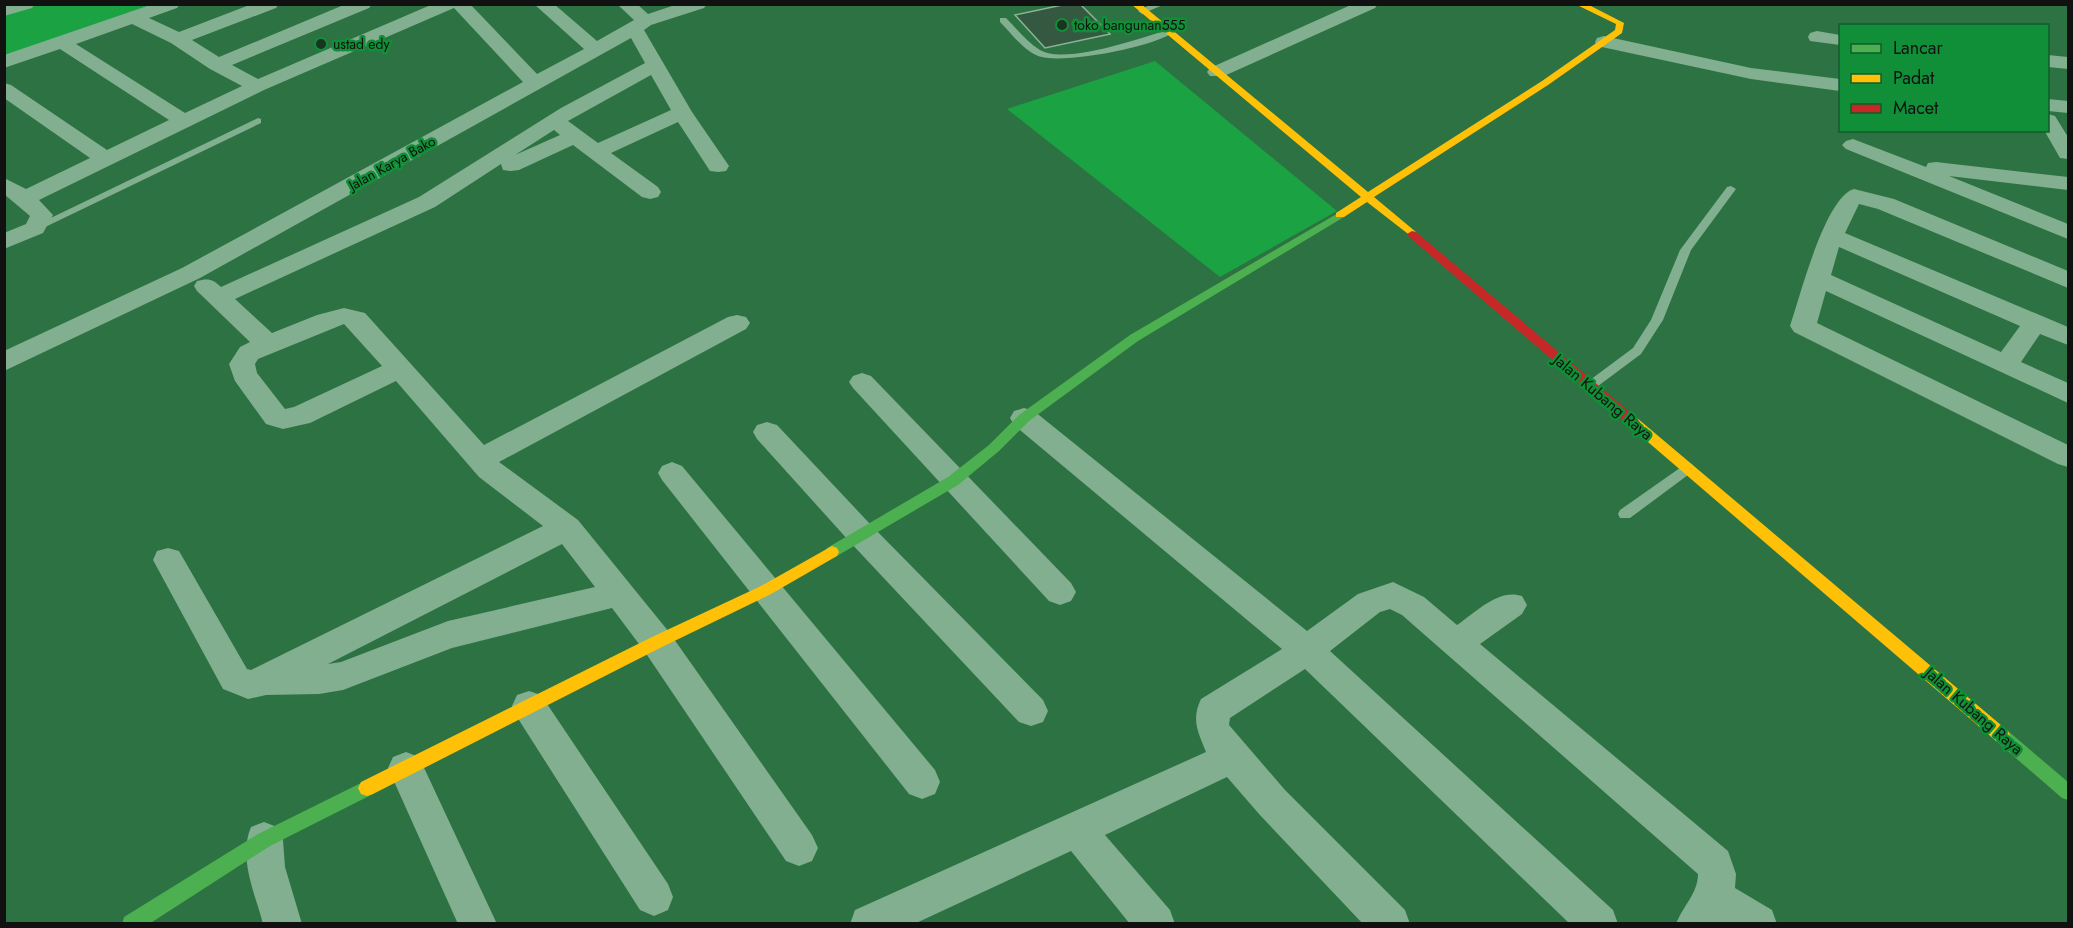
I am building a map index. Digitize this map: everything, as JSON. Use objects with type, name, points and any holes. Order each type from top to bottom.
[{"type":"main road","points":[[131,924],[264,840],[657,642],[766,590],[953,480],[994,448],[1024,418],[1134,338],[1367,198],[1620,31],[1620,23],[1579,4]]},
{"type":"main road","name":"Jalan Kubang Raya","points":[[1138,8],[1688,468],[2068,792]]},
{"type":"street","points":[[4,11],[26,4]]},
{"type":"street","points":[[4,43],[117,4]]},
{"type":"street","points":[[4,62],[171,4]]},
{"type":"street","points":[[178,39],[270,4]]},
{"type":"street","points":[[218,65],[363,4]]},
{"type":"street","points":[[25,198],[257,86],[449,4]]},
{"type":"street","points":[[460,4],[575,136],[650,192]]},
{"type":"street","points":[[543,4],[595,49]]},
{"type":"street","points":[[626,4],[637,27],[634,32],[639,36],[682,112],[718,166]]},
{"type":"street","name":"Jalan Karya Bako","points":[[4,362],[543,102],[595,49],[637,27],[698,4]]},
{"type":"street","points":[[1217,72],[1369,4]]},
{"type":"street","points":[[133,18],[178,39],[218,65],[257,86]]},
{"type":"street","points":[[1817,38],[1839,40]]},
{"type":"street","points":[[61,42],[186,122]]},
{"type":"street","points":[[1605,42],[1720,69],[1797,82],[1839,85]]},
{"type":"street","points":[[2049,61],[2068,63]]},
{"type":"street","points":[[427,202],[543,102],[656,65]]},
{"type":"street","points":[[4,89],[105,159]]},
{"type":"street","points":[[2049,105],[2068,107]]},
{"type":"street","points":[[596,152],[682,112]]},
{"type":"street","points":[[2049,122],[2068,153]]},
{"type":"street","points":[[220,297],[575,136]]},
{"type":"street","points":[[1853,145],[2063,230],[2068,196]]},
{"type":"street","points":[[1900,164],[2068,183]]},
{"type":"street","points":[[4,184],[25,198],[42,215],[35,228],[4,242]]},
{"type":"street","points":[[2068,280],[1867,198],[1854,196],[1847,203],[1833,236],[1803,326],[2068,457]]},
{"type":"street","points":[[1833,236],[2068,337]]},
{"type":"street","points":[[191,273],[220,297],[268,344]]},
{"type":"street","points":[[1818,278],[2068,394]]},
{"type":"street","points":[[400,368],[300,416],[283,419],[276,417],[244,375],[242,364],[249,353],[326,321],[350,317],[356,319],[400,368],[489,470],[567,528],[657,642],[799,848]]},
{"type":"street","points":[[2006,365],[2034,322]]},
{"type":"street","points":[[480,460],[737,323]]},
{"type":"street","points":[[862,382],[1060,592]]},
{"type":"street","points":[[1024,418],[1307,650],[1599,924]]},
{"type":"street","points":[[767,432],[860,533],[1031,711]]},
{"type":"street","points":[[672,473],[922,782]]},
{"type":"street","points":[[261,682],[567,528]]},
{"type":"street","points":[[168,560],[235,679],[243,685],[261,682],[319,680],[342,676],[448,635],[618,594]]},
{"type":"street","points":[[1391,924],[1272,802],[1219,741],[1212,725],[1213,710],[1307,650],[1369,603],[1393,595],[1413,606],[1715,864],[1719,880],[1704,910],[1758,924]]},
{"type":"street","points":[[1456,643],[1511,605]]},
{"type":"street","points":[[530,706],[654,897]]},
{"type":"street","points":[[869,924],[917,914],[1077,830],[1232,757]]},
{"type":"street","points":[[406,768],[478,924]]},
{"type":"street","points":[[1077,830],[1156,924]]},
{"type":"street","points":[[264,840],[266,867],[283,924]]},
{"type":"lane","points":[[1138,8],[1161,4]]},
{"type":"lane","points":[[1003,20],[1038,54],[1053,57],[1076,56],[1168,33]]},
{"type":"lane","points":[[35,228],[258,121]]},
{"type":"lane","points":[[1590,386],[1637,351],[1657,320],[1686,250],[1731,189]]},
{"type":"lane","points":[[1625,514],[1688,468]]},
{"type":"green space","points":[[5,4],[166,5],[5,59]]},
{"type":"green space","points":[[1155,61],[1337,211],[1220,277],[1007,109]]},
{"type":"building","name":"toko bangunan555","points":[[1067,4],[1080,4],[1110,34],[1045,48],[1015,15]]},
{"type":"traffic: fast","points":[[832,552],[953,481],[994,448],[1024,418],[1134,338],[1340,215]]},
{"type":"traffic: fast","points":[[2002,736],[2068,792]]},
{"type":"traffic: fast","points":[[131,924],[264,840],[367,788]]},
{"type":"traffic: slow","points":[[1135,4],[1412,234]]},
{"type":"traffic: slow","points":[[1340,215],[1545,83],[1619,31],[1620,23],[1579,4]]},
{"type":"traffic: slow","points":[[1632,421],[2002,736]]},
{"type":"traffic: slow","points":[[367,788],[657,642],[766,590],[832,552]]},
{"type":"traffic: jam","points":[[1412,234],[1632,421]]},
{"type":"place","name":"toko bangunan555","points":[[1062,25]]},
{"type":"place","name":"ustad edy","points":[[321,44]]}]
